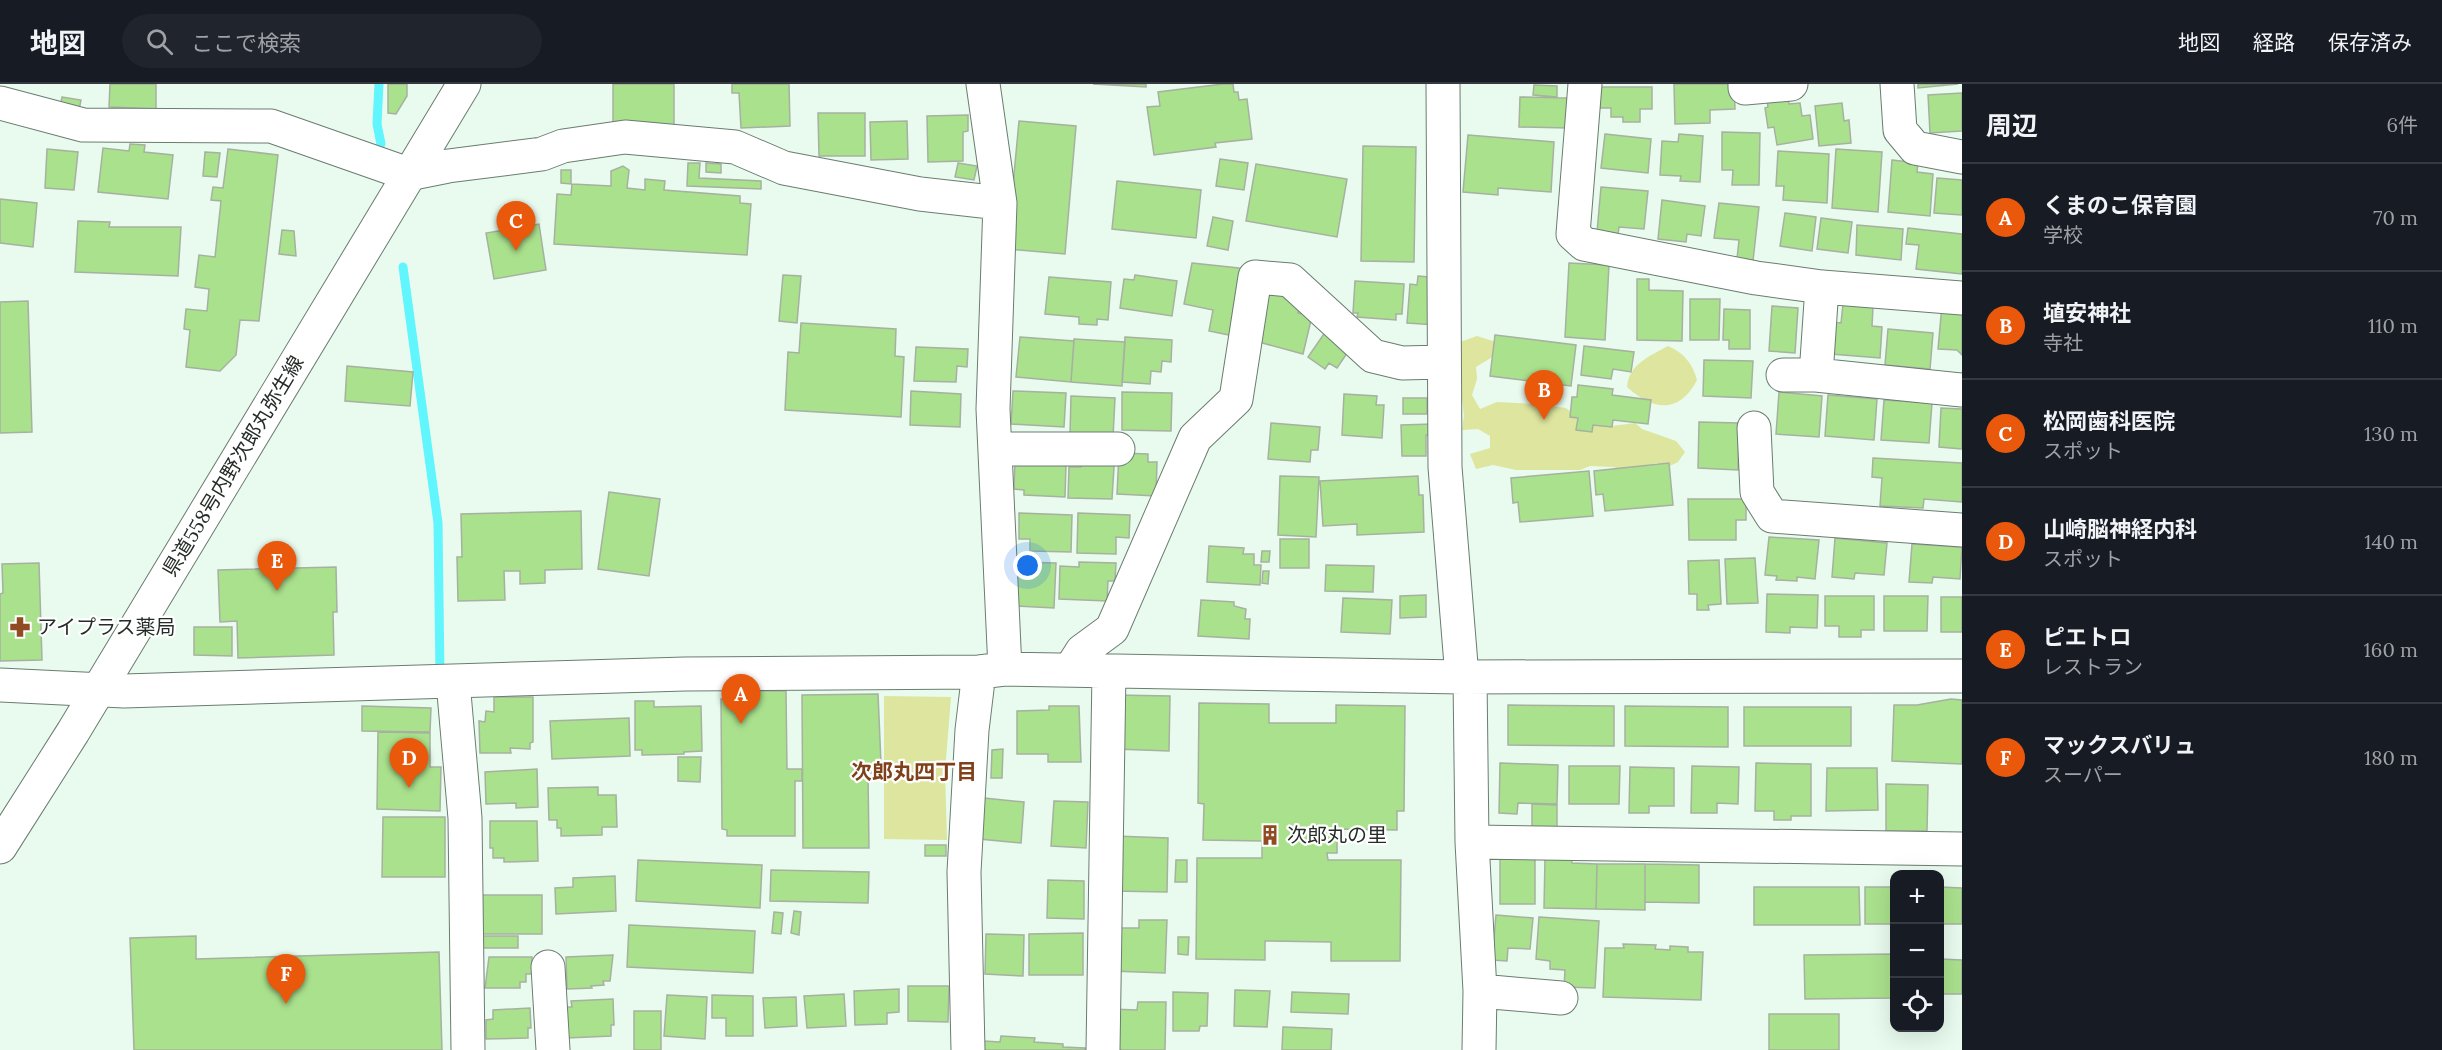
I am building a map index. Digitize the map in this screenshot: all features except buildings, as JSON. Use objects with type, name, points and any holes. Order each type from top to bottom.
[{"type":"street","points":[[0,88],[4,84]]},
{"type":"street","name":"県道558号内野次郎丸弥生線","points":[[0,847],[464,84]]},
{"type":"street","points":[[968,1050],[964,873],[972,730],[992,670],[996,449],[993,409],[1000,204],[983,84]]},
{"type":"street","points":[[1443,84],[1445,477],[1466,677],[1480,991],[1479,1050]]},
{"type":"street","points":[[1585,84],[1573,234],[1584,244],[1756,278],[1822,287],[1962,298]]},
{"type":"street","points":[[1745,84],[1745,88],[1791,84]]},
{"type":"street","points":[[1897,84],[1900,130],[1915,147],[1962,157]]},
{"type":"street","points":[[0,103],[83,126],[271,126],[408,174],[448,166],[542,154],[563,146],[625,137],[735,147],[784,168],[920,194],[1000,204]]},
{"type":"street","points":[[1070,670],[1082,651],[1112,629],[1195,438],[1236,399],[1255,277],[1290,280],[1373,356],[1401,363],[1443,362]]},
{"type":"street","points":[[1816,375],[1822,287]]},
{"type":"street","points":[[1783,375],[1816,375],[1962,390]]},
{"type":"street","points":[[1754,428],[1757,492],[1772,516],[1962,531]]},
{"type":"street","points":[[996,449],[1118,449]]},
{"type":"street","points":[[0,685],[96,691],[685,674],[992,670],[1466,677],[1962,676]]},
{"type":"street","points":[[1103,1050],[1109,671]]},
{"type":"street","points":[[441,682],[465,818],[468,1050]]},
{"type":"street","points":[[1472,842],[1962,849]]},
{"type":"street","points":[[548,967],[553,1050]]},
{"type":"street","points":[[1480,991],[1561,998]]},
{"type":"green space","points":[[1477,336],[1496,342],[1502,351],[1476,367],[1477,379],[1472,395],[1480,409],[1497,402],[1566,408],[1573,414],[1612,426],[1635,423],[1642,429],[1676,441],[1685,452],[1678,462],[1668,467],[1656,463],[1630,471],[1613,467],[1590,466],[1580,470],[1516,470],[1493,465],[1476,469],[1470,454],[1490,448],[1490,436],[1478,429],[1462,430],[1464,415],[1459,377],[1460,342]]},
{"type":"green space","points":[[1668,346],[1687,360],[1697,380],[1690,391],[1674,404],[1655,404],[1636,395],[1627,387],[1636,367]]},
{"type":"green space","points":[[884,696],[951,697],[945,771],[947,840],[884,839]]},
{"type":"waterway","points":[[379,84],[377,124],[381,144]]},
{"type":"waterway","points":[[403,267],[438,523],[440,676]]},
{"type":"place","name":"松岡歯科医院","points":[[516,251]]},
{"type":"place","name":"埴安神社","points":[[1544,420]]},
{"type":"place","name":"ピエトロ","points":[[277,591]]},
{"type":"place","name":"アイプラス薬局","points":[[20,627]]},
{"type":"place","name":"くまのこ保育園","points":[[741,724]]},
{"type":"place","name":"山崎脳神経内科","points":[[409,788]]},
{"type":"place","name":"次郎丸の里","points":[[1270,835]]},
{"type":"place","name":"マックスバリュ","points":[[286,1004]]},
{"type":"district","name":"次郎丸四丁目","points":[[914,772]]}]
